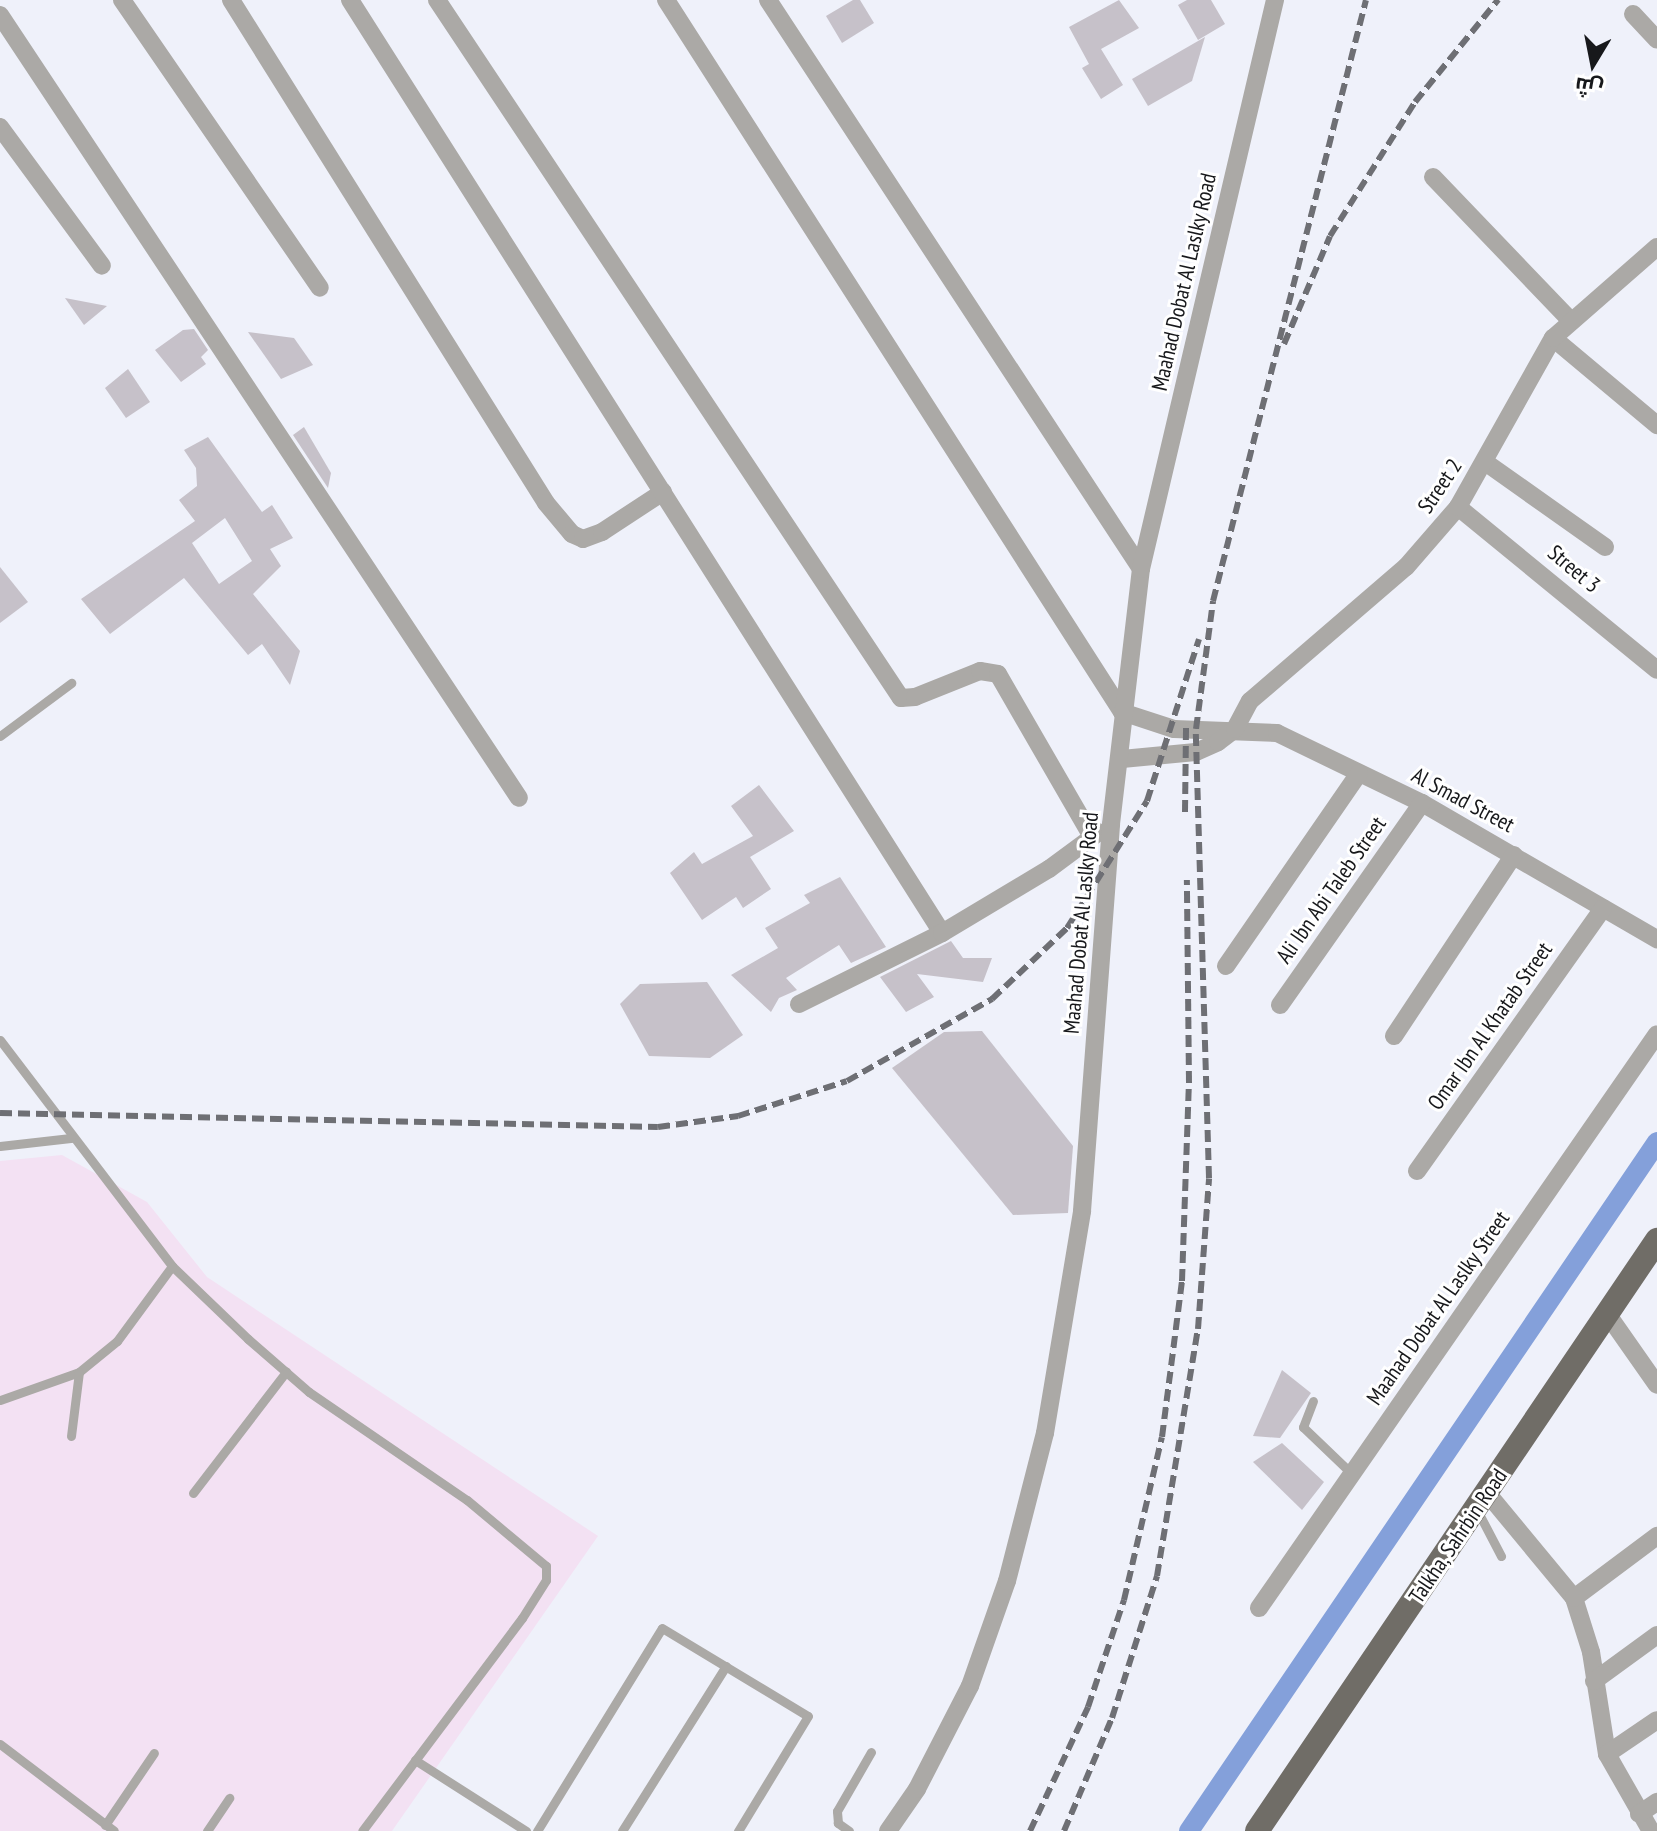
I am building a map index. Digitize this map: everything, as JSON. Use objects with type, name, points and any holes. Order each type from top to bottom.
[{"type":"main road","name":"Talkha, Sahrbin Road","points":[[1257,1831],[1654,1252]]},
{"type":"street","points":[[122,0],[320,288]]},
{"type":"street","points":[[231,0],[546,503],[572,534],[583,539],[602,532],[663,492]]},
{"type":"street","points":[[350,0],[942,933]]},
{"type":"street","points":[[437,0],[901,698],[915,697],[980,671],[998,674],[1092,837]]},
{"type":"street","points":[[666,0],[1126,713]]},
{"type":"street","points":[[768,0],[1141,569]]},
{"type":"street","name":"Maahad Dobat Al Laslky Road","points":[[888,1831],[948,1735],[979,1663],[1007,1581],[1045,1433],[1082,1211],[1111,824],[1124,759],[1141,569],[1275,0]]},
{"type":"street","points":[[1633,14],[1657,40]]},
{"type":"street","points":[[0,15],[519,798]]},
{"type":"street","points":[[0,127],[102,266]]},
{"type":"street","points":[[1433,177],[1569,319]]},
{"type":"street","name":"Street 2","points":[[1235,729],[1250,701],[1376,596],[1458,507],[1553,338],[1569,319],[1657,247]]},
{"type":"street","points":[[1553,338],[1657,425]]},
{"type":"street","points":[[1485,462],[1605,547]]},
{"type":"street","name":"Street 3","points":[[1458,507],[1657,670]]},
{"type":"street","name":"Al Smad Street","points":[[1126,713],[1167,727],[1277,733],[1422,803],[1657,939]]},
{"type":"street","points":[[1124,759],[1196,752],[1235,729]]},
{"type":"street","points":[[1226,966],[1359,773]]},
{"type":"street","name":"Ali Ibn Abi Taleb Street","points":[[1280,1005],[1422,803]]},
{"type":"street","points":[[799,1004],[942,933],[1111,824]]},
{"type":"street","points":[[1394,1036],[1514,855]]},
{"type":"street","name":"Omar Ibn Al Khatab Street","points":[[1417,1171],[1603,908]]},
{"type":"street","name":"Maahad Dobat Al Laslky Street","points":[[1259,1608],[1657,1034]]},
{"type":"street","points":[[1608,1315],[1657,1385]]},
{"type":"street","points":[[1482,1502],[1574,1598],[1607,1754],[1651,1831]]},
{"type":"street","points":[[1574,1598],[1657,1536]]},
{"type":"street","points":[[1594,1681],[1657,1635]]},
{"type":"street","points":[[1607,1754],[1657,1720]]},
{"type":"street","points":[[1639,1814],[1657,1802]]},
{"type":"lane","points":[[0,736],[71,683]]},
{"type":"lane","points":[[0,1040],[71,1138],[172,1266],[286,1372],[467,1500],[546,1566],[546,1580],[522,1618],[362,1831]]},
{"type":"lane","points":[[0,1146],[71,1138]]},
{"type":"lane","points":[[0,1400],[79,1372],[117,1341],[172,1266]]},
{"type":"lane","points":[[71,1436],[79,1372]]},
{"type":"lane","points":[[193,1493],[286,1372]]},
{"type":"lane","points":[[1313,1401],[1303,1427],[1352,1474]]},
{"type":"lane","points":[[1482,1502],[1501,1556]]},
{"type":"lane","points":[[537,1831],[662,1628],[808,1716],[738,1831]]},
{"type":"lane","points":[[622,1831],[726,1666]]},
{"type":"lane","points":[[0,1744],[109,1828],[154,1753]]},
{"type":"lane","points":[[849,1831],[838,1823],[837,1811],[871,1752]]},
{"type":"lane","points":[[415,1760],[526,1831]]},
{"type":"lane","points":[[207,1831],[229,1798]]},
{"type":"shaded area","points":[[62,1155],[147,1202],[207,1277],[598,1536],[392,1831],[0,1831],[0,1161]]},
{"type":"building","points":[[853,0],[860,0],[874,23],[842,43],[826,16]]},
{"type":"building","points":[[1119,0],[1139,28],[1101,49],[1123,85],[1101,99],[1082,68],[1089,64],[1069,27]]},
{"type":"building","points":[[1187,0],[1211,0],[1225,24],[1198,40],[1178,5]]},
{"type":"building","points":[[1205,37],[1192,81],[1148,106],[1132,79]]},
{"type":"building","points":[[65,298],[107,306],[84,325]]},
{"type":"building","points":[[194,329],[208,350],[201,357],[206,364],[181,382],[155,350],[183,330]]},
{"type":"building","points":[[248,332],[294,338],[313,365],[281,379]]},
{"type":"building","points":[[128,369],[150,402],[126,418],[105,388]]},
{"type":"building","points":[[304,427],[331,473],[328,488],[293,435]]},
{"type":"building","points":[[208,437],[262,512],[272,505],[293,538],[270,549],[281,566],[253,594],[300,651],[290,685],[262,644],[248,655],[184,578],[110,634],[81,599],[195,521],[179,500],[197,486],[196,468],[184,450]],"holes":[[[225,518],[252,561],[219,584],[192,543]]]},
{"type":"building","points":[[0,567],[28,602],[0,623]]},
{"type":"building","points":[[759,785],[794,831],[750,857],[771,889],[743,908],[736,897],[702,920],[670,873],[694,852],[702,864],[753,836],[731,806]]},
{"type":"building","points":[[840,877],[886,947],[851,963],[839,945],[786,978],[797,990],[779,998],[771,1012],[731,975],[778,948],[765,928],[810,903],[804,895]]},
{"type":"building","points":[[951,941],[963,958],[992,958],[983,982],[917,974],[934,997],[906,1012],[880,977]]},
{"type":"building","points":[[707,982],[743,1035],[710,1058],[649,1056],[620,1004],[640,984]]},
{"type":"building","points":[[982,1031],[1073,1146],[1068,1213],[1013,1215],[892,1068],[944,1032]]},
{"type":"building","points":[[1282,1370],[1311,1393],[1280,1438],[1253,1436]]},
{"type":"building","points":[[1282,1443],[1324,1482],[1302,1510],[1253,1462]]},
{"type":"waterway","points":[[1189,1831],[1657,1142]]},
{"type":"railway","points":[[1064,1831],[1112,1718],[1157,1576],[1198,1329],[1209,1178],[1196,729],[1213,601],[1366,0]]},
{"type":"railway","points":[[1284,344],[1330,236],[1415,102],[1498,0]]},
{"type":"railway","points":[[0,1113],[658,1127],[738,1116],[847,1081],[992,999],[1067,928],[1147,801],[1199,639]]},
{"type":"railway","points":[[1185,812],[1186,728]]},
{"type":"railway","points":[[1030,1831],[1088,1707],[1124,1600],[1162,1437],[1182,1281],[1189,1083],[1187,880]]}]
